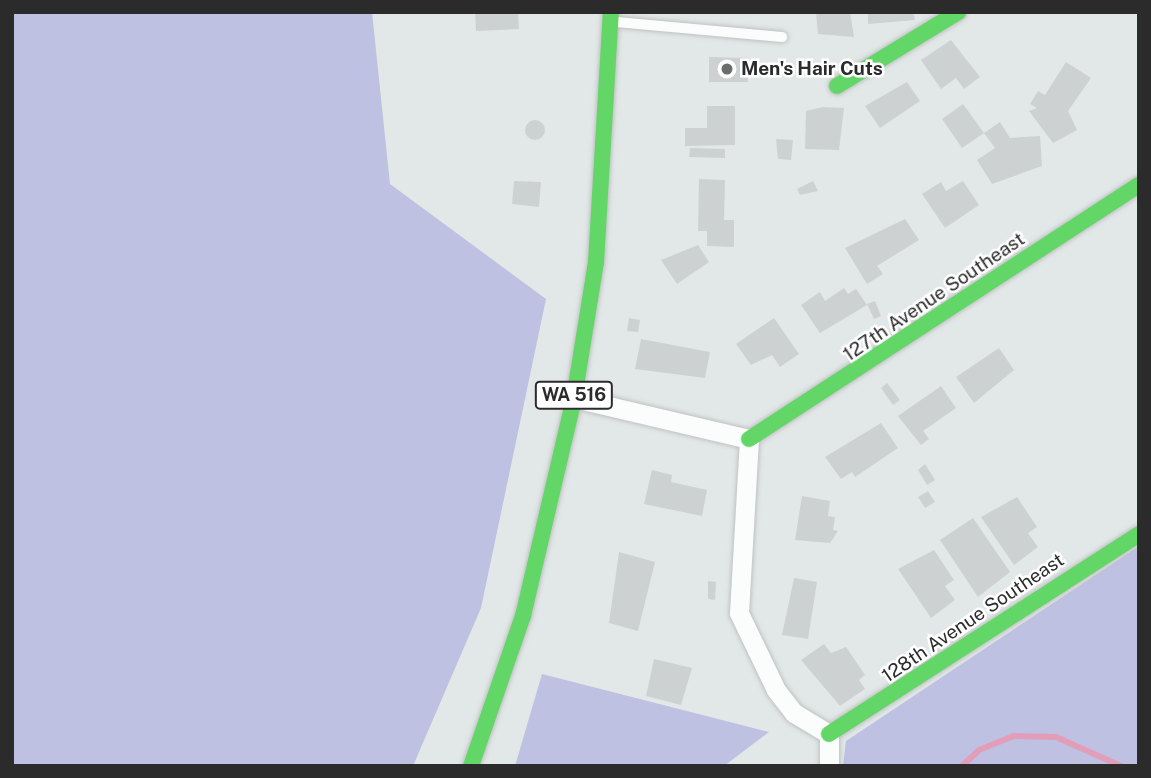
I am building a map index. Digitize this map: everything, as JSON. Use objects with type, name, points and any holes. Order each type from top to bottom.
[{"type":"street","points":[[837,86],[958,12]]},
{"type":"street","name":"WA 516","points":[[471,766],[523,616],[574,398],[596,262],[612,17]]},
{"type":"street","name":"127th Avenue Southeast","points":[[749,439],[1139,185]]},
{"type":"street","points":[[574,398],[749,439],[738,613],[776,690],[794,713],[829,734],[829,766]]},
{"type":"street","name":"128th Avenue Southeast","points":[[829,734],[1139,534]]},
{"type":"lane","points":[[612,17],[782,37]]},
{"type":"shaded area","points":[[12,12],[372,12],[390,184],[546,299],[481,608],[413,766],[12,766]]},
{"type":"shaded area","points":[[1139,546],[1139,766],[843,766],[846,741]]},
{"type":"shaded area","points":[[542,674],[769,732],[724,766],[515,766]]},
{"type":"building","points":[[475,12],[518,12],[519,29],[476,31]]},
{"type":"building","points":[[816,12],[850,12],[854,37],[818,34]]},
{"type":"building","points":[[868,12],[913,12],[915,20],[868,24]]},
{"type":"building","points":[[951,40],[980,77],[964,89],[956,78],[941,89],[921,60]]},
{"type":"building","name":"Men's Hair Cuts","points":[[709,57],[748,58],[748,82],[709,82]]},
{"type":"building","points":[[1066,62],[1091,78],[1068,111],[1077,130],[1053,143],[1029,111],[1037,108],[1030,104],[1038,91],[1045,95]]},
{"type":"building","points":[[907,82],[920,101],[880,128],[865,106]]},
{"type":"building","points":[[963,104],[984,133],[962,148],[942,119]]},
{"type":"building","points":[[707,106],[735,106],[735,145],[685,146],[685,128],[707,128]]},
{"type":"building","points":[[823,107],[844,108],[839,150],[805,149],[806,111]]},
{"type":"building","points":[[531,120],[539,120],[545,130],[539,140],[531,140],[525,134],[525,126]]},
{"type":"building","points":[[1000,122],[1010,138],[1040,136],[1042,166],[992,184],[977,160],[995,148],[984,133]]},
{"type":"building","points":[[776,139],[793,140],[791,160],[778,159]]},
{"type":"building","points":[[690,148],[725,149],[725,158],[689,157]]},
{"type":"building","points":[[699,179],[725,180],[724,220],[734,220],[734,247],[707,246],[707,231],[698,231]]},
{"type":"building","points":[[514,181],[541,182],[539,207],[512,204]]},
{"type":"building","points":[[813,181],[818,191],[800,195],[797,189]]},
{"type":"building","points":[[963,181],[979,205],[945,228],[922,194],[941,182],[946,191]]},
{"type":"building","points":[[905,219],[919,240],[877,266],[883,274],[867,284],[845,248]]},
{"type":"building","points":[[698,245],[709,262],[677,284],[661,260]]},
{"type":"building","points":[[844,288],[848,294],[856,289],[867,305],[820,333],[801,305],[820,292],[825,301]]},
{"type":"building","points":[[875,301],[881,316],[874,319],[867,304]]},
{"type":"building","points":[[629,318],[640,320],[638,332],[627,331]]},
{"type":"building","points":[[774,318],[799,354],[780,367],[772,355],[751,365],[736,344]]},
{"type":"building","points":[[641,339],[710,352],[705,378],[635,369]]},
{"type":"building","points":[[999,348],[1014,370],[974,403],[956,377]]},
{"type":"building","points":[[887,383],[900,400],[893,405],[881,388]]},
{"type":"building","points":[[941,386],[956,408],[923,431],[929,439],[921,445],[898,416]]},
{"type":"building","points":[[881,423],[898,448],[855,477],[852,472],[841,479],[825,457]]},
{"type":"building","points":[[925,464],[935,480],[927,485],[918,470]]},
{"type":"building","points":[[652,470],[672,475],[671,482],[707,490],[702,516],[644,504]]},
{"type":"building","points":[[928,491],[935,502],[925,508],[918,497]]},
{"type":"building","points":[[802,496],[830,501],[828,516],[835,517],[833,530],[838,531],[830,543],[795,540]]},
{"type":"building","points":[[1017,497],[1037,527],[1028,533],[1038,547],[1014,565],[981,517]]},
{"type":"building","points":[[973,518],[1010,572],[978,597],[940,540]]},
{"type":"building","points":[[934,550],[954,580],[945,586],[955,600],[931,618],[898,569]]},
{"type":"building","points":[[619,552],[655,562],[638,631],[609,623]]},
{"type":"building","points":[[794,578],[817,582],[808,639],[782,635]]},
{"type":"building","points":[[708,581],[716,582],[715,600],[708,599]]},
{"type":"building","points":[[824,644],[831,653],[846,647],[865,675],[859,680],[865,689],[840,706],[801,660]]},
{"type":"building","points":[[654,659],[692,668],[681,705],[646,696]]},
{"type":"waterway","points":[[962,766],[979,750],[1014,736],[1056,737],[1121,766]]},
{"type":"traffic: fast","points":[[471,766],[523,616],[574,398],[596,262],[611,12]]},
{"type":"traffic: fast","points":[[837,86],[958,12]]},
{"type":"traffic: fast","points":[[749,439],[1139,185]]},
{"type":"traffic: fast","points":[[829,734],[1139,534]]},
{"type":"place","name":"Men's Hair Cuts","points":[[727,69]]}]
